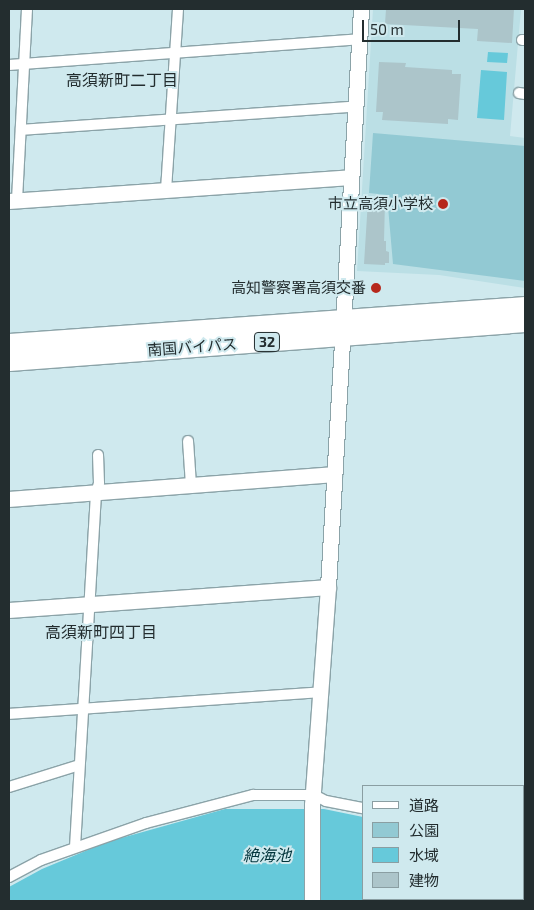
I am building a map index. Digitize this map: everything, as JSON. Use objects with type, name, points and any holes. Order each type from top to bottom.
[{"type":"highway","name":"南国バイパス","points":[[9,343],[525,306]]},
{"type":"highway","name":"南国バイパス","points":[[9,361],[525,322]]},
{"type":"street","points":[[27,9],[21,130],[13,201],[350,177]]},
{"type":"street","points":[[166,190],[178,9]]},
{"type":"street","points":[[312,901],[313,800],[328,587],[361,9]]},
{"type":"street","points":[[9,64],[359,39]]},
{"type":"street","points":[[21,130],[354,107]]},
{"type":"street","points":[[188,441],[191,485]]},
{"type":"street","points":[[75,847],[78,765],[96,493],[99,483],[98,455]]},
{"type":"street","points":[[9,499],[334,474]]},
{"type":"street","points":[[9,610],[328,587]]},
{"type":"street","points":[[9,714],[320,692]]},
{"type":"street","points":[[9,787],[78,765]]},
{"type":"street","points":[[9,877],[41,860],[146,823],[253,795],[326,801],[362,808]]},
{"type":"shaded area","name":"市立高須小学校","points":[[373,9],[521,9],[510,136],[525,138],[525,288],[439,275],[357,271]]},
{"type":"green space","points":[[373,133],[525,146],[525,281],[393,264],[387,195],[369,193]]},
{"type":"water","points":[[488,52],[508,53],[507,63],[487,62]]},
{"type":"water","points":[[481,70],[507,72],[504,120],[477,118]]},
{"type":"water","name":"絶海池","points":[[225,809],[324,809],[362,817],[362,900],[524,900],[524,854],[525,901],[9,901],[9,887],[42,869],[107,842]]},
{"type":"building","points":[[386,9],[514,9],[512,43],[477,41],[478,29],[385,24]]},
{"type":"building","points":[[379,62],[406,63],[405,67],[452,70],[452,74],[461,74],[458,120],[448,119],[448,124],[382,120],[383,112],[376,112]]},
{"type":"building","points":[[368,200],[385,201],[384,241],[386,241],[386,251],[389,252],[389,263],[385,263],[385,265],[364,264]]},
{"type":"place","name":"市立高須小学校","points":[[443,204]]},
{"type":"place","name":"高知警察署高須交番","points":[[376,288]]},
{"type":"district","name":"高須新町二丁目","points":[[122,80]]},
{"type":"district","name":"高須新町四丁目","points":[[101,632]]}]
